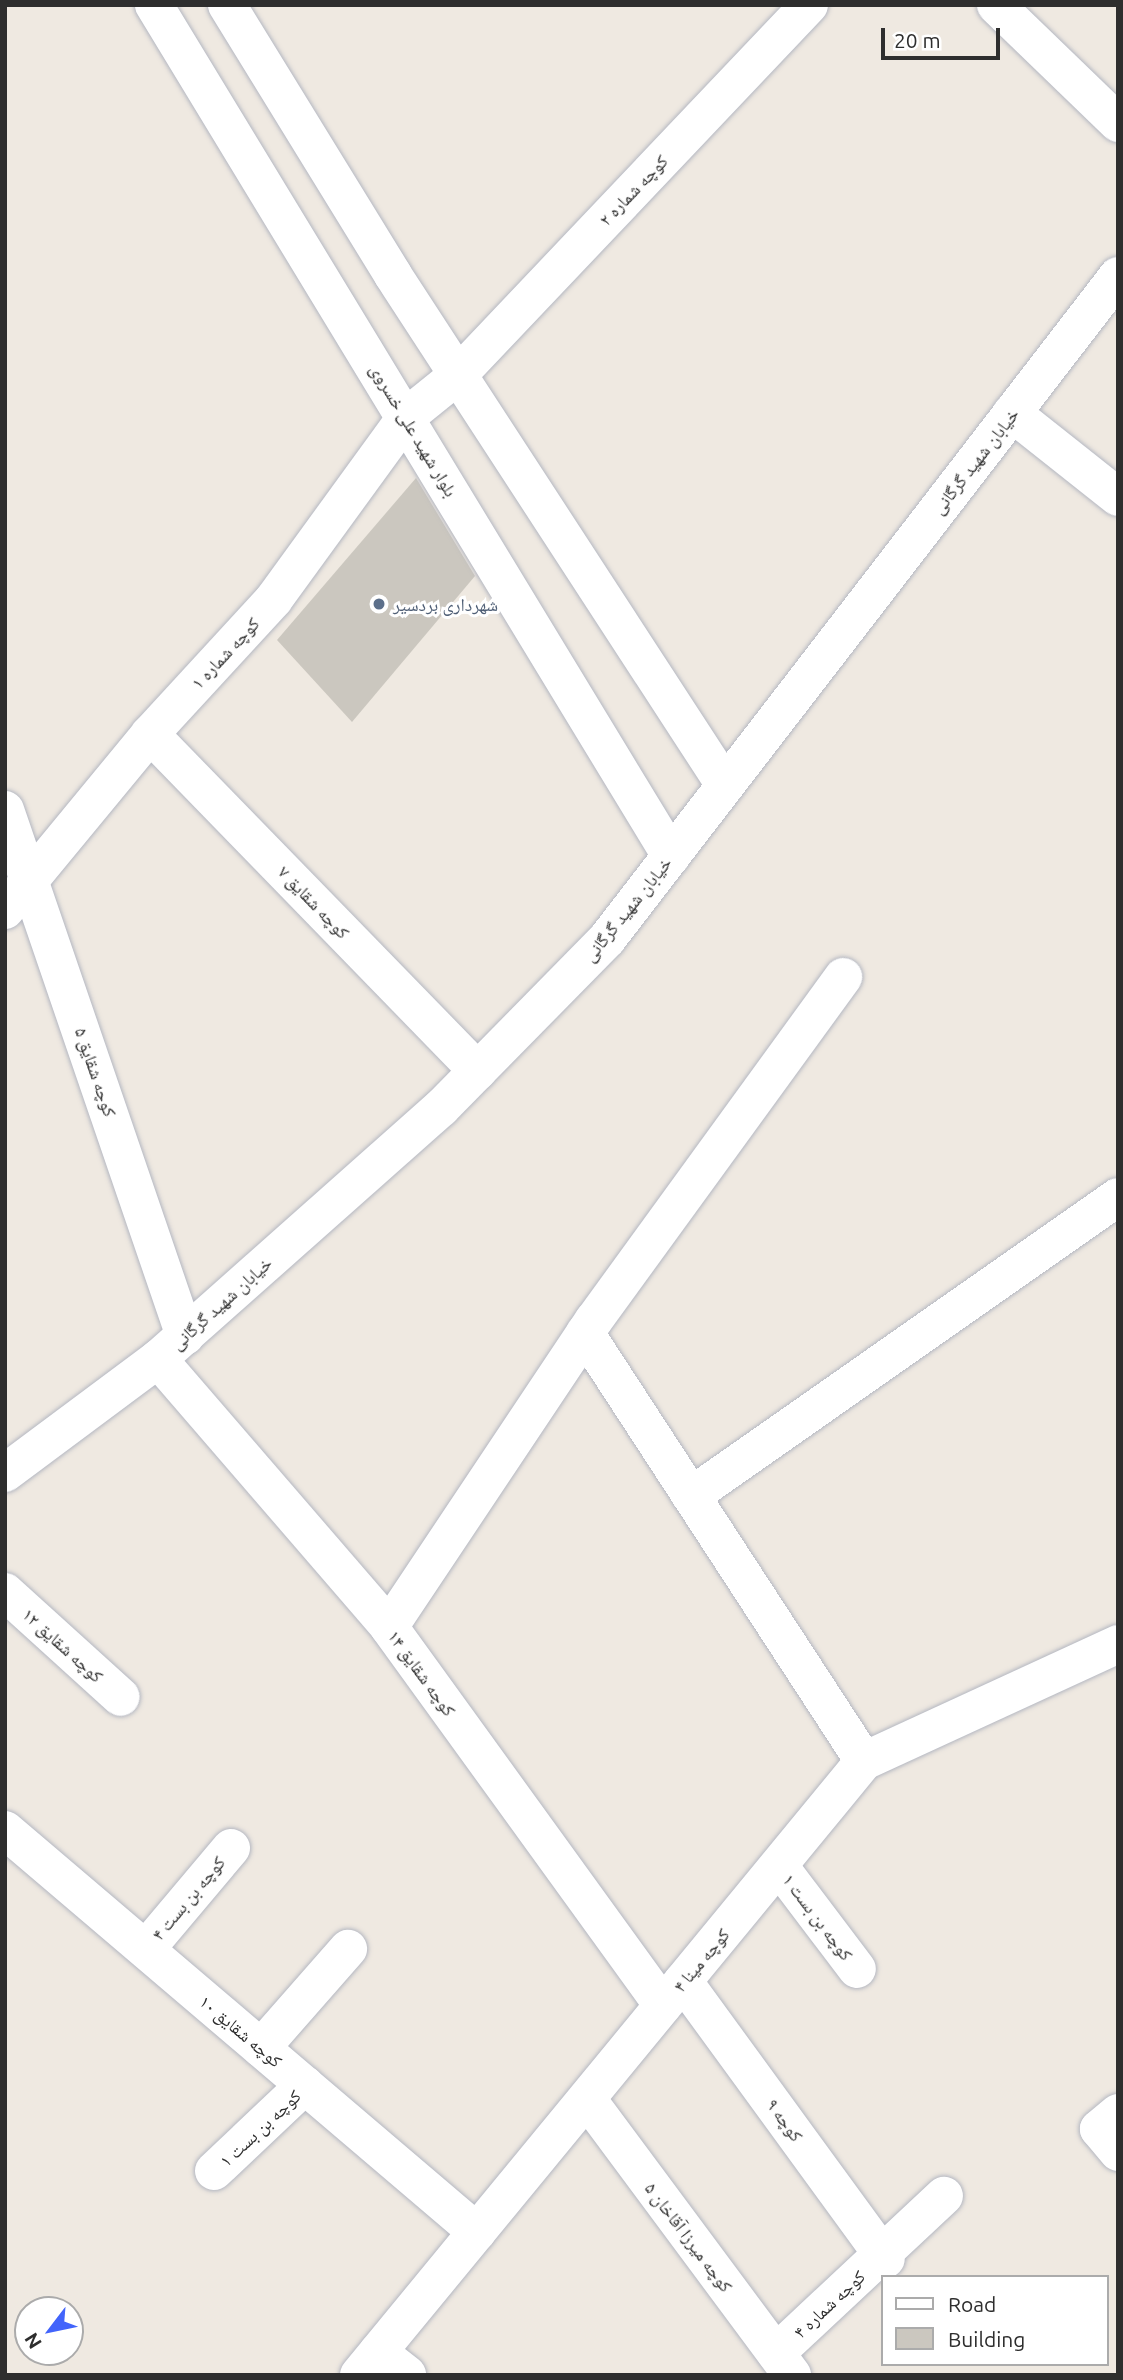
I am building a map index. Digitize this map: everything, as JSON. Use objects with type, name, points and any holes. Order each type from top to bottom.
[{"type":"street","name":"بلوار شهید علی خسروی","points":[[154,5],[671,856]]},
{"type":"street","points":[[227,5],[458,375],[725,785]]},
{"type":"street","name":"کوچه شماره ۲","points":[[406,417],[458,375],[809,5]]},
{"type":"street","points":[[996,5],[1118,122]]},
{"type":"street","name":"خیابان شهید گرگانی","points":[[5,1474],[172,1347],[478,1070],[607,939],[1118,276]]},
{"type":"street","points":[[1012,413],[1118,497]]},
{"type":"street","name":"کوچه شماره ۱","points":[[5,910],[150,734],[274,599],[406,417]]},
{"type":"street","name":"کوچه شقایق ۷","points":[[150,734],[478,1070]]},
{"type":"street","name":"کوچه شقایق ۵","points":[[5,810],[31,879],[172,1347]]},
{"type":"street","points":[[389,1627],[585,1333],[843,977]]},
{"type":"street","points":[[691,1496],[1118,1197]]},
{"type":"street","points":[[585,1333],[864,1761]]},
{"type":"street","name":"کوچه شقایق ۱۴","points":[[172,1347],[673,1993]]},
{"type":"street","name":"کوچه شقایق ۱۲","points":[[5,1592],[121,1698]]},
{"type":"street","name":"کوچه مینا ۴","points":[[381,2367],[477,2232],[864,1761],[1118,1644]]},
{"type":"street","name":"کوچه شقایق ۱۰","points":[[5,1830],[477,2232]]},
{"type":"street","name":"کوچه بن بست ۴","points":[[146,1950],[231,1847]]},
{"type":"street","name":"کوچه بن بست ۱","points":[[779,1866],[857,1969]]},
{"type":"street","points":[[261,2048],[348,1949]]},
{"type":"street","name":"کوچه ۹","points":[[673,1993],[884,2256]]},
{"type":"street","name":"کوچه بن بست ۱","points":[[214,2171],[305,2085]]},
{"type":"street","name":"کوچه میرزا آقاخان ۵","points":[[587,2099],[784,2364]]},
{"type":"street","name":"کوچه شماره ۴","points":[[784,2364],[944,2196]]},
{"type":"building","name":"شهرداری بردسیر","points":[[416,478],[475,576],[352,722],[277,640]]},
{"type":"place","name":"شهرداری بردسیر","points":[[379,604]]}]
